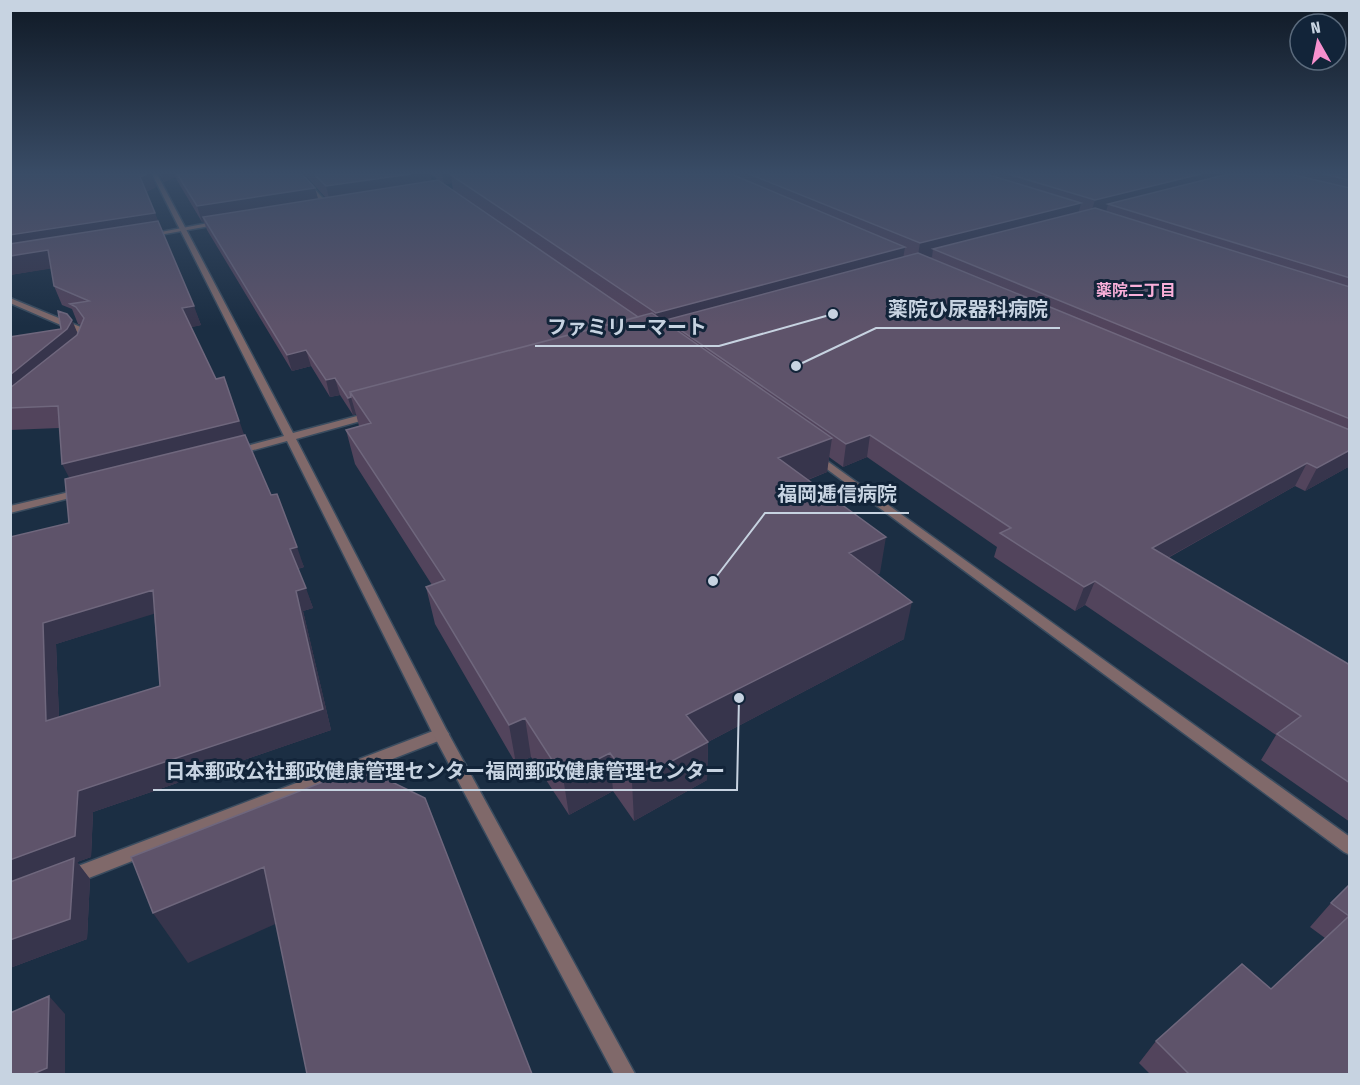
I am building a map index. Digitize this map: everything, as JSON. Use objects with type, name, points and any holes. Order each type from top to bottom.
[{"type":"street","points":[[182,225],[441,734],[625,1074]]},
{"type":"street","points":[[144,236],[212,225]]},
{"type":"street","points":[[10,300],[80,330],[87,339],[82,351]]},
{"type":"street","points":[[222,455],[381,412]]},
{"type":"street","points":[[809,450],[1350,847]]},
{"type":"street","points":[[10,510],[88,490]]},
{"type":"street","points":[[56,882],[441,734]]},
{"type":"building","points":[[10,225],[78,225],[10,235]]},
{"type":"building","points":[[135,225],[160,225],[194,306],[182,308],[216,379],[224,377],[239,421],[62,464],[58,406],[10,408],[10,388],[77,335],[84,318],[76,307],[70,304],[89,301],[54,286],[48,250],[10,256],[10,244]]},
{"type":"building","points":[[208,225],[503,225],[638,317],[350,392],[351,397],[348,398],[335,378],[326,380],[306,350],[287,355]]},
{"type":"building","points":[[525,225],[852,225],[905,247],[656,313]]},
{"type":"building","points":[[874,225],[994,225],[920,243]]},
{"type":"building","points":[[1029,225],[1149,225],[1350,287],[1350,419],[933,249]]},
{"type":"building","points":[[1175,225],[1350,225],[1350,278]]},
{"type":"building","points":[[918,253],[1350,430],[1350,450],[1317,468],[1307,463],[1152,548],[1350,665],[1350,783],[1277,734],[1301,716],[1095,581],[1084,587],[1000,533],[1011,528],[870,435],[846,444],[666,320]]},
{"type":"building","points":[[58,311],[67,314],[72,320],[67,329],[10,375],[10,337],[61,329]]},
{"type":"building","points":[[652,313],[832,438],[778,458],[886,537],[849,553],[912,602],[686,715],[708,742],[632,782],[610,753],[563,777],[525,718],[509,725],[426,587],[445,580],[346,430],[371,423],[350,392]]},
{"type":"building","points":[[245,435],[271,495],[277,494],[297,547],[290,549],[306,588],[296,591],[323,709],[78,791],[75,836],[10,860],[10,537],[69,523],[65,479]],"holes":[[[153,590],[160,686],[46,721],[43,623]]]},
{"type":"building","points":[[361,767],[425,798],[532,1074],[307,1074],[264,867],[153,913],[131,857]]},
{"type":"building","points":[[74,858],[70,919],[10,940],[10,882]]},
{"type":"building","points":[[1350,884],[1350,1074],[1189,1074],[1156,1041],[1242,964],[1271,989],[1349,916],[1331,903]]},
{"type":"building","points":[[49,996],[47,1068],[33,1074],[10,1074],[10,1013]]},
{"type":"place","name":"ファミリーマート","points":[[833,314]]},
{"type":"place","name":"薬院ひ尿器科病院","points":[[796,366]]},
{"type":"place","name":"福岡逓信病院","points":[[713,581]]},
{"type":"place","name":"日本郵政公社郵政健康管理センター福岡郵政健康管理センター","points":[[739,698]]},
{"type":"district","name":"薬院二丁目","points":[[1136,290]]}]
